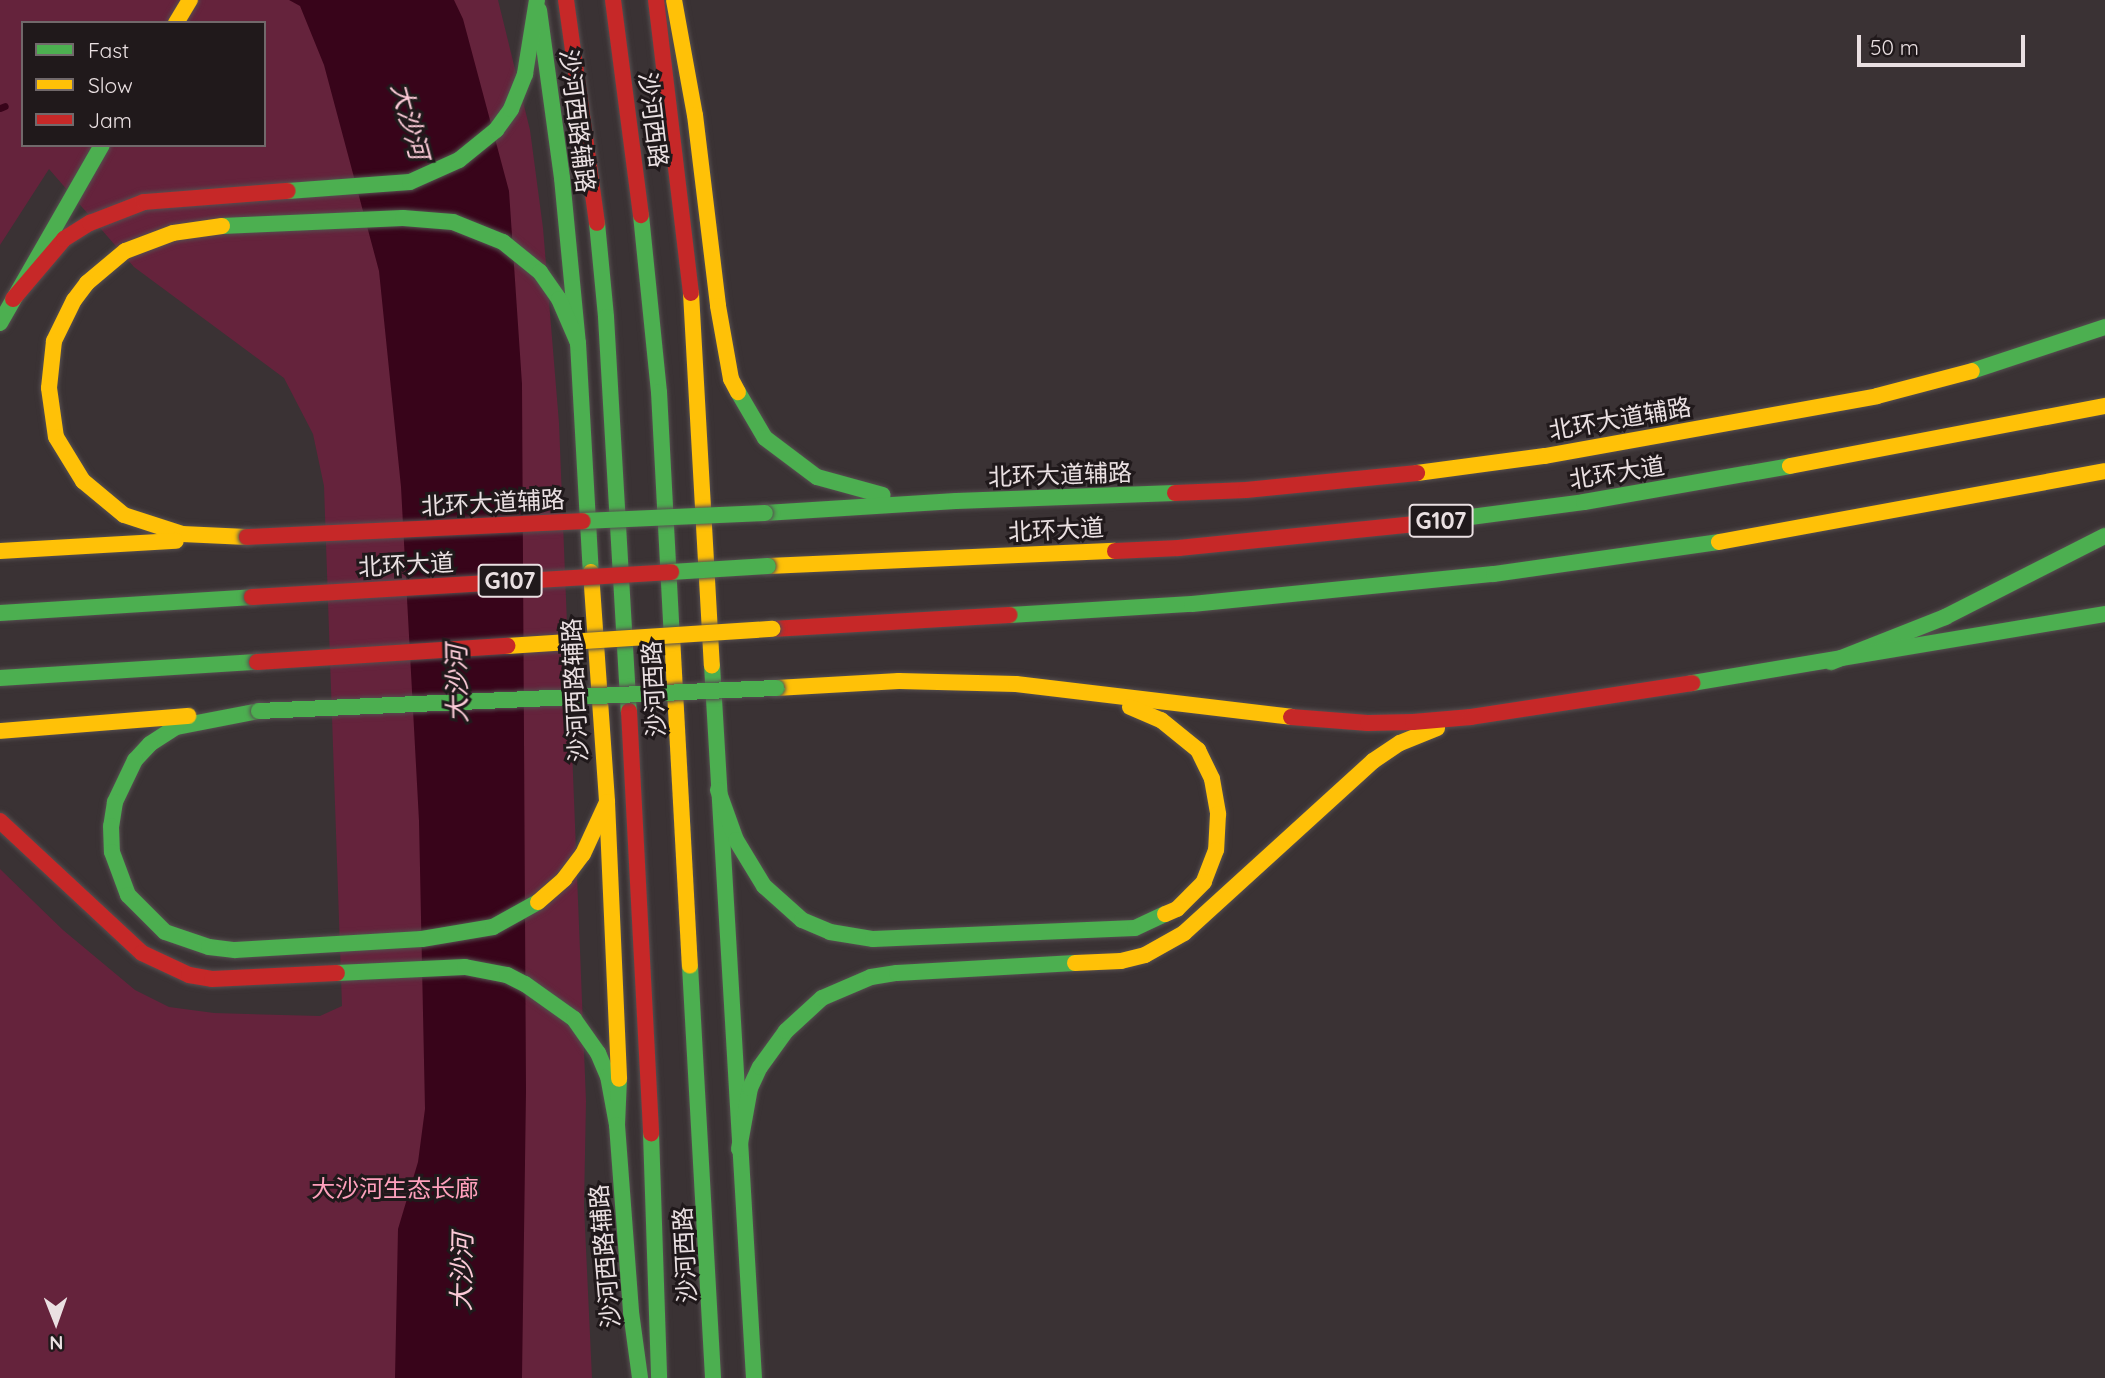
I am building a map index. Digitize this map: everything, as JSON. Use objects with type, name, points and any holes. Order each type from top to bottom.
[{"type":"main road","points":[[177,21],[190,0]]},
{"type":"main road","points":[[13,299],[64,239],[99,219],[144,202],[411,182],[469,153],[496,130],[511,109],[521,87],[537,0]]},
{"type":"main road","name":"沙河西路辅路","points":[[537,0],[560,165],[578,343],[603,780],[607,802],[620,1066],[617,1125],[631,1312],[640,1378]]},
{"type":"main road","name":"沙河西路","points":[[566,0],[592,174],[606,317],[648,1036],[659,1378]]},
{"type":"main road","name":"沙河西路","points":[[613,0],[633,138],[659,392],[713,1378]]},
{"type":"main road","points":[[656,0],[691,296],[754,1378]]},
{"type":"main road","points":[[674,0],[695,115],[724,345],[731,379],[747,411],[765,438],[817,477],[846,487],[936,503]]},
{"type":"main road","points":[[0,323],[101,147]]},
{"type":"main road","points":[[247,537],[183,534],[153,527],[124,515],[83,481],[56,437],[49,388],[54,341],[74,300],[104,265],[125,251],[173,233],[219,226],[404,218],[453,222],[486,233],[529,262],[559,299],[578,343]]},
{"type":"main road","points":[[2056,345],[2105,314]]},
{"type":"main road","name":"北环大道辅路","points":[[0,551],[936,503],[1245,490],[1390,477],[1545,456],[1877,396],[1931,383],[2056,345],[2105,327]]},
{"type":"main road","name":"北环大道","points":[[0,613],[768,565],[1179,548],[1381,529],[1584,502],[2105,406]]},
{"type":"main road","name":"G107","points":[[0,678],[1192,604],[1494,574],[1796,529],[2105,471]]},
{"type":"main road","points":[[1831,662],[1945,617],[2105,536]]},
{"type":"main road","points":[[0,731],[259,711],[950,681],[1016,684],[1317,720],[1368,723],[1471,717],[1831,662],[2105,614]]},
{"type":"main road","points":[[718,790],[746,859],[764,886],[788,910],[817,927],[844,936],[897,939],[1114,931],[1157,920],[1192,896],[1204,882],[1216,850],[1218,814],[1209,772],[1198,750],[1161,720],[1089,694]]},
{"type":"main road","points":[[259,711],[176,727],[150,744],[135,760],[122,783],[111,826],[112,852],[128,895],[147,917],[165,932],[209,947],[235,950],[422,939],[477,932],[507,921],[531,907],[564,879],[583,855],[607,802]]},
{"type":"main road","points":[[740,1149],[750,1088],[772,1047],[822,998],[870,977],[897,973],[1121,961],[1145,955],[1184,933],[1373,761],[1412,737],[1471,717]]},
{"type":"main road","points":[[0,821],[142,953],[189,975],[233,978],[428,968],[487,970],[507,975],[549,999],[574,1019],[598,1053],[608,1076],[617,1125]]},
{"type":"green space","name":"大沙河生态长廊","points":[[0,0],[498,0],[530,130],[543,228],[559,423],[586,1101],[584,1206],[592,1378],[0,1378],[0,869],[63,930],[135,990],[169,1007],[214,1013],[320,1016],[342,1006],[324,486],[313,434],[284,378],[134,267],[49,169],[0,245]]},
{"type":"water","name":"大沙河","points":[[289,0],[454,0],[463,19],[509,191],[522,384],[526,1091],[522,1378],[395,1378],[398,1229],[418,1162],[425,1109],[419,821],[401,487],[379,271],[324,65],[300,6]]},
{"type":"waterway","points":[[0,108],[5,106]]},
{"type":"traffic: fast","points":[[288,191],[410,182],[459,160],[496,130],[511,109],[525,74],[537,0]]},
{"type":"traffic: fast","points":[[539,10],[562,178],[578,343],[591,572]]},
{"type":"traffic: fast","points":[[0,323],[101,147]]},
{"type":"traffic: fast","points":[[641,215],[659,392],[672,636]]},
{"type":"traffic: fast","points":[[222,226],[403,218],[453,222],[503,242],[540,272],[559,299],[578,343]]},
{"type":"traffic: fast","points":[[597,223],[606,317],[629,711]]},
{"type":"traffic: fast","points":[[1972,371],[2105,327]]},
{"type":"traffic: fast","points":[[738,392],[765,438],[817,477],[883,495]]},
{"type":"traffic: fast","points":[[1425,523],[1584,502],[1790,466]]},
{"type":"traffic: fast","points":[[765,513],[956,501],[1175,493]]},
{"type":"traffic: fast","points":[[583,521],[765,513]]},
{"type":"traffic: fast","points":[[1831,662],[1945,617],[2105,536]]},
{"type":"traffic: fast","points":[[1010,615],[1192,604],[1494,574],[1719,542]]},
{"type":"traffic: fast","points":[[671,572],[768,566]]},
{"type":"traffic: fast","points":[[0,613],[252,597]]},
{"type":"traffic: fast","points":[[1692,683],[2105,614]]},
{"type":"traffic: fast","points":[[0,678],[257,662]]},
{"type":"traffic: fast","points":[[712,665],[754,1378]]},
{"type":"traffic: fast","points":[[259,711],[776,688]]},
{"type":"traffic: fast","points":[[259,711],[176,727],[150,744],[135,760],[115,802],[111,826],[112,852],[128,895],[165,932],[209,947],[235,950],[422,939],[493,927],[538,902]]},
{"type":"traffic: fast","points":[[718,790],[736,840],[764,886],[802,920],[830,932],[873,939],[1135,928],[1165,914]]},
{"type":"traffic: fast","points":[[739,1149],[750,1088],[760,1067],[786,1031],[822,998],[871,977],[897,973],[1075,963]]},
{"type":"traffic: fast","points":[[690,966],[713,1378]]},
{"type":"traffic: fast","points":[[337,973],[465,967],[507,975],[525,984],[574,1019],[598,1053],[608,1076],[617,1125]]},
{"type":"traffic: fast","points":[[619,1079],[617,1125],[631,1312],[640,1378]]},
{"type":"traffic: fast","points":[[651,1133],[659,1378]]},
{"type":"traffic: slow","points":[[177,21],[190,0]]},
{"type":"traffic: slow","points":[[674,0],[695,115],[718,306],[731,379],[738,392]]},
{"type":"traffic: slow","points":[[222,226],[173,233],[125,251],[87,283],[74,300],[54,341],[49,388],[56,437],[83,481],[124,515],[182,534],[247,537]]},
{"type":"traffic: slow","points":[[691,293],[712,665]]},
{"type":"traffic: slow","points":[[1417,473],[1545,456],[1877,396],[1972,371]]},
{"type":"traffic: slow","points":[[1790,466],[2105,406]]},
{"type":"traffic: slow","points":[[1719,542],[2105,471]]},
{"type":"traffic: slow","points":[[0,551],[176,541]]},
{"type":"traffic: slow","points":[[768,566],[1115,551]]},
{"type":"traffic: slow","points":[[591,572],[607,802],[619,1079]]},
{"type":"traffic: slow","points":[[507,646],[772,629]]},
{"type":"traffic: slow","points":[[672,636],[690,966]]},
{"type":"traffic: slow","points":[[776,688],[899,681],[1016,684],[1291,717]]},
{"type":"traffic: slow","points":[[1130,707],[1161,720],[1198,750],[1212,779],[1218,814],[1216,850],[1204,882],[1177,909],[1165,914]]},
{"type":"traffic: slow","points":[[0,731],[188,716]]},
{"type":"traffic: slow","points":[[1075,963],[1121,961],[1145,955],[1184,933],[1373,761],[1400,743],[1437,728]]},
{"type":"traffic: slow","points":[[538,902],[564,879],[583,854],[607,802]]},
{"type":"traffic: jam","points":[[566,0],[597,223]]},
{"type":"traffic: jam","points":[[613,0],[641,215]]},
{"type":"traffic: jam","points":[[656,0],[691,293]]},
{"type":"traffic: jam","points":[[13,299],[64,239],[90,223],[144,202],[288,191]]},
{"type":"traffic: jam","points":[[1175,493],[1246,490],[1417,473]]},
{"type":"traffic: jam","points":[[247,537],[583,521]]},
{"type":"traffic: jam","points":[[1115,551],[1179,548],[1425,523]]},
{"type":"traffic: jam","points":[[252,597],[671,572]]},
{"type":"traffic: jam","points":[[772,629],[1010,615]]},
{"type":"traffic: jam","points":[[257,662],[507,646]]},
{"type":"traffic: jam","points":[[1291,717],[1368,723],[1413,722],[1471,717],[1692,683]]},
{"type":"traffic: jam","points":[[629,711],[651,1133]]},
{"type":"traffic: jam","points":[[0,821],[142,953],[189,975],[212,979],[337,973]]}]
